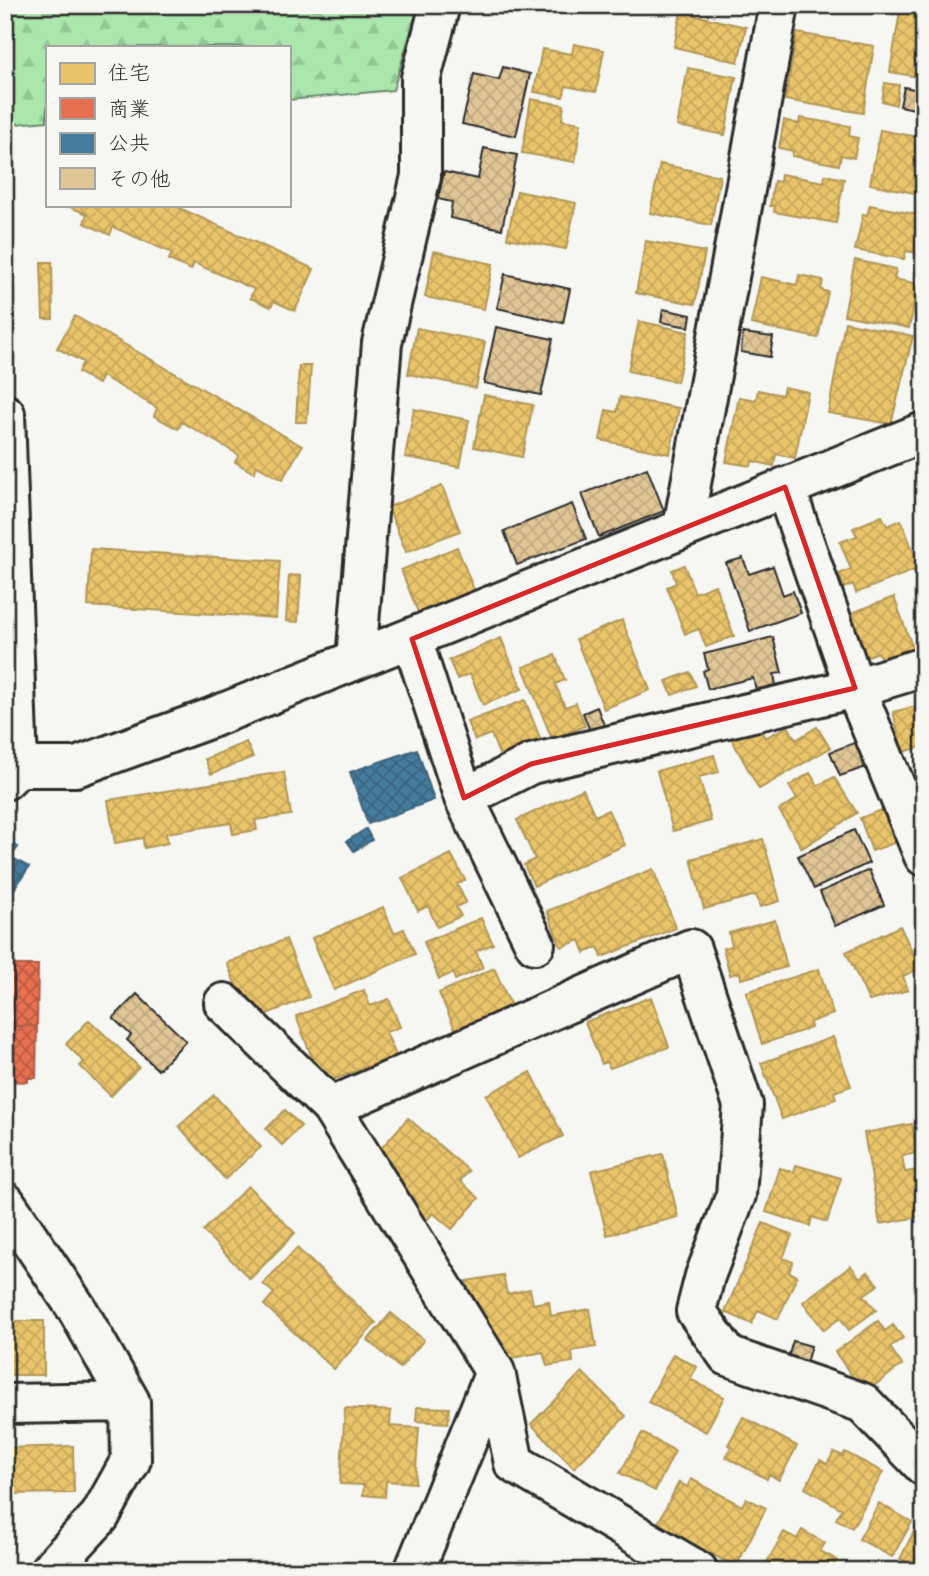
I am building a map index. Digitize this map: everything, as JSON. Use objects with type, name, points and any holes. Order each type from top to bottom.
[{"type":"street","points":[[356,660],[382,344],[421,176],[421,78],[440,5]]},
{"type":"street","points":[[683,527],[779,5]]},
{"type":"street","points":[[5,414],[10,771],[76,767],[211,718],[924,432]]},
{"type":"street","points":[[785,487],[855,688],[924,856]]},
{"type":"street","points":[[412,639],[464,798],[535,944]]},
{"type":"street","points":[[464,798],[531,764],[855,688],[924,667]]},
{"type":"street","points":[[331,1107],[691,949],[743,1105],[736,1195],[705,1276],[696,1311],[728,1356],[863,1403],[924,1466]]},
{"type":"street","points":[[224,1003],[331,1107],[495,1372],[514,1463],[698,1571]]},
{"type":"street","points":[[5,1202],[77,1309],[130,1402],[131,1460],[100,1516],[48,1571]]},
{"type":"street","points":[[414,1571],[495,1372]]},
{"type":"street","points":[[5,1404],[130,1402]]},
{"type":"highlighted area","points":[[785,487],[855,688],[531,764],[464,798],[412,639]]},
{"type":"green space","points":[[5,5],[419,5],[393,90],[290,100],[290,46],[46,46],[46,121],[5,125]]},
{"type":"building: 住宅","points":[[803,5],[833,5],[831,13]]},
{"type":"building: 住宅","points":[[901,5],[924,5],[924,78],[890,72]]},
{"type":"building: 住宅","points":[[681,12],[746,27],[738,62],[674,47]]},
{"type":"building: 住宅","points":[[797,33],[874,46],[863,113],[785,100]]},
{"type":"building: 住宅","points":[[574,44],[604,50],[596,92],[566,86],[563,97],[534,92],[542,49],[572,54]]},
{"type":"building: 住宅","points":[[688,68],[736,77],[725,135],[677,126]]},
{"type":"building: 住宅","points":[[885,83],[899,85],[896,105],[882,101]]},
{"type":"building: 住宅","points":[[531,99],[564,105],[562,120],[581,123],[575,162],[522,153]]},
{"type":"building: 住宅","points":[[800,118],[850,126],[849,136],[858,138],[854,158],[841,155],[839,165],[792,156],[793,151],[779,148],[784,120],[799,124]]},
{"type":"building: 住宅","points":[[880,130],[924,138],[924,195],[870,184]]},
{"type":"building: 住宅","points":[[660,164],[720,176],[711,225],[650,213]]},
{"type":"building: 住宅","points":[[781,174],[824,182],[825,175],[844,179],[836,223],[774,212],[775,206],[770,206],[774,181],[780,182]]},
{"type":"building: 住宅","points":[[517,191],[576,203],[566,249],[507,238]]},
{"type":"building: 住宅","points":[[870,205],[924,216],[918,253],[906,251],[904,259],[855,250],[863,214],[867,215]]},
{"type":"building: 住宅","points":[[67,206],[175,206],[314,269],[295,311],[274,301],[271,307],[250,298],[254,289],[194,263],[191,270],[169,260],[172,253],[113,227],[110,235],[84,223],[87,214]]},
{"type":"building: 住宅","points":[[646,241],[705,252],[695,304],[636,293]]},
{"type":"building: 住宅","points":[[434,251],[493,264],[484,309],[425,297]]},
{"type":"building: 住宅","points":[[855,260],[896,269],[894,279],[919,284],[909,328],[844,315]]},
{"type":"building: 住宅","points":[[41,262],[52,262],[53,319],[43,319]]},
{"type":"building: 住宅","points":[[799,275],[823,280],[821,290],[828,292],[818,338],[751,324],[761,277],[797,285]]},
{"type":"building: 住宅","points":[[75,316],[302,446],[282,480],[257,466],[254,473],[235,462],[239,455],[182,422],[178,429],[154,416],[157,408],[102,376],[98,384],[78,372],[83,362],[57,348]]},
{"type":"building: 住宅","points":[[639,321],[688,332],[677,382],[628,371]]},
{"type":"building: 住宅","points":[[845,322],[913,336],[891,424],[828,413]]},
{"type":"building: 住宅","points":[[417,328],[485,342],[476,388],[408,374]]},
{"type":"building: 住宅","points":[[299,366],[311,366],[307,422],[296,422]]},
{"type":"building: 住宅","points":[[784,387],[808,392],[795,458],[776,454],[774,466],[752,461],[751,466],[726,462],[739,397],[756,400],[758,390],[782,395]]},
{"type":"building: 住宅","points":[[484,395],[533,405],[522,457],[474,447]]},
{"type":"building: 住宅","points":[[620,397],[679,408],[670,454],[600,440],[606,410],[617,412]]},
{"type":"building: 住宅","points":[[414,409],[469,420],[460,467],[405,457]]},
{"type":"building: 住宅","points":[[442,486],[460,531],[406,552],[388,507]]},
{"type":"building: 住宅","points":[[882,516],[887,526],[901,520],[920,568],[856,593],[853,584],[844,588],[839,574],[851,569],[840,542],[857,536],[853,528]]},
{"type":"building: 住宅","points":[[457,547],[476,595],[420,617],[401,570]]},
{"type":"building: 住宅","points":[[91,549],[280,561],[276,618],[88,606]]},
{"type":"building: 住宅","points":[[684,565],[695,593],[715,585],[734,636],[706,647],[699,629],[685,634],[667,587],[676,583],[672,570]]},
{"type":"building: 住宅","points":[[289,575],[301,576],[298,622],[286,621]]},
{"type":"building: 住宅","points":[[894,597],[917,660],[886,672],[878,652],[854,662],[838,618]]},
{"type":"building: 住宅","points":[[622,620],[650,690],[604,709],[576,639]]},
{"type":"building: 住宅","points":[[501,638],[522,689],[483,705],[470,674],[457,679],[449,660]]},
{"type":"building: 住宅","points":[[555,655],[565,680],[555,684],[565,707],[576,703],[585,726],[552,739],[523,667]]},
{"type":"building: 住宅","points":[[690,672],[696,686],[672,695],[666,681]]},
{"type":"building: 住宅","points":[[525,700],[545,751],[504,767],[491,734],[475,740],[467,722]]},
{"type":"building: 住宅","points":[[924,704],[924,746],[903,752],[893,712]]},
{"type":"building: 住宅","points":[[758,725],[765,738],[788,726],[796,740],[817,727],[830,748],[759,789],[732,740]]},
{"type":"building: 住宅","points":[[246,742],[253,757],[211,774],[205,759]]},
{"type":"building: 住宅","points":[[714,755],[719,772],[699,777],[711,821],[673,831],[657,771]]},
{"type":"building: 住宅","points":[[284,772],[291,815],[255,820],[257,830],[233,834],[231,823],[166,833],[168,843],[144,848],[143,838],[115,843],[108,800]]},
{"type":"building: 住宅","points":[[810,773],[818,786],[834,777],[857,813],[802,848],[779,810],[797,799],[789,786]]},
{"type":"building: 住宅","points":[[583,789],[595,816],[608,810],[625,845],[534,886],[524,865],[535,859],[517,820]]},
{"type":"building: 住宅","points":[[884,809],[897,842],[872,851],[860,818]]},
{"type":"building: 住宅","points":[[763,839],[780,901],[760,907],[756,895],[704,909],[691,859]]},
{"type":"building: 住宅","points":[[451,854],[465,880],[457,884],[466,902],[456,907],[461,916],[437,927],[428,906],[418,911],[402,878]]},
{"type":"building: 住宅","points":[[653,869],[676,928],[602,957],[598,947],[585,953],[580,940],[561,947],[547,911]]},
{"type":"building: 住宅","points":[[383,907],[394,933],[404,929],[415,954],[334,990],[312,938]]},
{"type":"building: 住宅","points":[[481,918],[493,944],[476,951],[483,968],[455,980],[453,973],[439,979],[424,942]]},
{"type":"building: 住宅","points":[[775,920],[787,967],[741,979],[740,972],[730,975],[723,948],[732,946],[729,933]]},
{"type":"building: 住宅","points":[[900,926],[920,968],[903,976],[908,990],[869,1001],[846,952]]},
{"type":"building: 住宅","points":[[286,939],[309,997],[257,1018],[243,1004],[227,963]]},
{"type":"building: 住宅","points":[[494,968],[511,1006],[456,1031],[439,993]]},
{"type":"building: 住宅","points":[[819,969],[833,1014],[810,1022],[811,1028],[762,1044],[746,992]]},
{"type":"building: 住宅","points":[[364,990],[370,1006],[389,999],[400,1027],[386,1032],[396,1056],[322,1084],[296,1016]]},
{"type":"building: 住宅","points":[[651,997],[669,1047],[610,1068],[607,1062],[602,1064],[585,1022]]},
{"type":"building: 住宅","points":[[89,1020],[139,1067],[111,1096],[80,1066],[84,1062],[66,1044]]},
{"type":"building: 住宅","points":[[833,1037],[851,1086],[834,1092],[836,1099],[782,1119],[761,1063]]},
{"type":"building: 住宅","points":[[531,1072],[563,1136],[518,1158],[486,1095]]},
{"type":"building: 住宅","points":[[214,1095],[261,1147],[225,1179],[179,1126]]},
{"type":"building: 住宅","points":[[285,1110],[301,1126],[282,1145],[266,1129]]},
{"type":"building: 住宅","points":[[408,1118],[469,1171],[460,1181],[479,1198],[452,1229],[433,1213],[427,1220],[381,1179],[376,1154]]},
{"type":"building: 住宅","points":[[912,1124],[917,1153],[902,1156],[905,1172],[918,1170],[924,1216],[880,1224],[864,1133]]},
{"type":"building: 住宅","points":[[663,1154],[678,1217],[607,1235],[591,1171]]},
{"type":"building: 住宅","points":[[796,1165],[841,1178],[827,1222],[812,1217],[810,1226],[766,1212],[780,1168],[794,1172]]},
{"type":"building: 住宅","points":[[248,1186],[295,1233],[250,1279],[203,1231]]},
{"type":"building: 住宅","points":[[763,1223],[792,1235],[783,1258],[793,1262],[789,1272],[797,1276],[778,1319],[758,1310],[752,1324],[725,1312]]},
{"type":"building: 住宅","points":[[297,1248],[376,1323],[334,1369],[264,1305],[274,1293],[263,1284]]},
{"type":"building: 住宅","points":[[851,1266],[860,1278],[868,1272],[878,1285],[864,1295],[876,1310],[849,1330],[840,1318],[824,1330],[803,1302]]},
{"type":"building: 住宅","points":[[503,1275],[507,1294],[530,1289],[533,1304],[549,1301],[551,1316],[590,1309],[596,1347],[572,1351],[573,1362],[547,1366],[543,1352],[497,1361],[474,1323],[466,1281]]},
{"type":"building: 住宅","points":[[391,1313],[424,1340],[400,1368],[368,1340]]},
{"type":"building: 住宅","points":[[5,1321],[44,1321],[44,1375],[5,1375]]},
{"type":"building: 住宅","points":[[878,1321],[885,1331],[893,1325],[903,1338],[890,1347],[902,1365],[864,1393],[835,1352]]},
{"type":"building: 住宅","points":[[673,1354],[697,1367],[690,1379],[724,1397],[706,1432],[648,1402]]},
{"type":"building: 住宅","points":[[582,1372],[626,1416],[574,1468],[531,1424]]},
{"type":"building: 住宅","points":[[417,1407],[449,1408],[448,1423],[416,1421]]},
{"type":"building: 住宅","points":[[345,1408],[391,1411],[390,1426],[419,1428],[415,1483],[386,1481],[385,1497],[363,1495],[364,1485],[340,1484]]},
{"type":"building: 住宅","points":[[743,1417],[797,1446],[779,1480],[769,1474],[767,1479],[726,1457],[731,1447],[728,1445]]},
{"type":"building: 住宅","points":[[642,1433],[675,1451],[655,1491],[620,1473]]},
{"type":"building: 住宅","points":[[73,1446],[74,1493],[6,1494],[5,1448]]},
{"type":"building: 住宅","points":[[834,1452],[843,1456],[845,1452],[883,1472],[852,1528],[836,1519],[842,1509],[805,1488],[820,1460],[827,1464]]},
{"type":"building: 住宅","points":[[691,1479],[742,1506],[746,1498],[766,1508],[736,1567],[657,1525],[679,1482],[687,1487]]},
{"type":"building: 住宅","points":[[879,1503],[912,1522],[892,1557],[859,1539]]},
{"type":"building: 住宅","points":[[917,1525],[924,1528],[924,1571],[900,1559]]},
{"type":"building: 住宅","points":[[802,1530],[825,1543],[820,1551],[837,1560],[830,1571],[762,1571],[784,1532],[797,1539]]},
{"type":"building: 商業","points":[[5,965],[38,965],[37,1026],[5,1026]]},
{"type":"building: 商業","points":[[5,1026],[37,1026],[36,1078],[28,1078],[28,1082],[5,1081]]},
{"type":"building: 公共","points":[[417,749],[434,800],[368,824],[350,772]]},
{"type":"building: 公共","points":[[366,829],[372,840],[354,851],[347,841]]},
{"type":"building: 公共","points":[[5,840],[18,847],[11,857],[29,867],[5,903]]},
{"type":"building: その他","points":[[503,67],[530,74],[516,136],[462,124],[474,74],[499,80]]},
{"type":"building: その他","points":[[904,87],[924,91],[924,111],[900,106]]},
{"type":"building: その他","points":[[484,148],[517,155],[502,229],[450,218],[452,202],[438,199],[444,172],[478,179]]},
{"type":"building: その他","points":[[505,274],[570,289],[563,323],[497,308]]},
{"type":"building: その他","points":[[663,309],[691,315],[689,327],[661,322]]},
{"type":"building: その他","points":[[496,327],[553,339],[541,395],[484,383]]},
{"type":"building: その他","points":[[743,333],[773,337],[770,357],[741,352]]},
{"type":"building: その他","points":[[647,468],[664,511],[599,537],[582,494]]},
{"type":"building: その他","points":[[572,504],[586,539],[517,565],[504,531]]},
{"type":"building: その他","points":[[743,558],[749,574],[773,566],[783,595],[793,591],[801,613],[750,631],[726,563]]},
{"type":"building: その他","points":[[773,637],[782,673],[774,674],[776,685],[756,690],[753,678],[708,689],[703,671],[708,669],[704,654]]},
{"type":"building: その他","points":[[597,707],[604,725],[590,731],[583,713]]},
{"type":"building: その他","points":[[862,740],[872,765],[840,776],[830,752]]},
{"type":"building: その他","points":[[854,830],[869,863],[814,889],[798,856]]},
{"type":"building: その他","points":[[869,870],[884,905],[835,926],[820,892]]},
{"type":"building: その他","points":[[137,994],[186,1041],[158,1070],[127,1040],[131,1035],[113,1018]]},
{"type":"building: その他","points":[[793,1341],[811,1346],[802,1376],[784,1371]]}]
